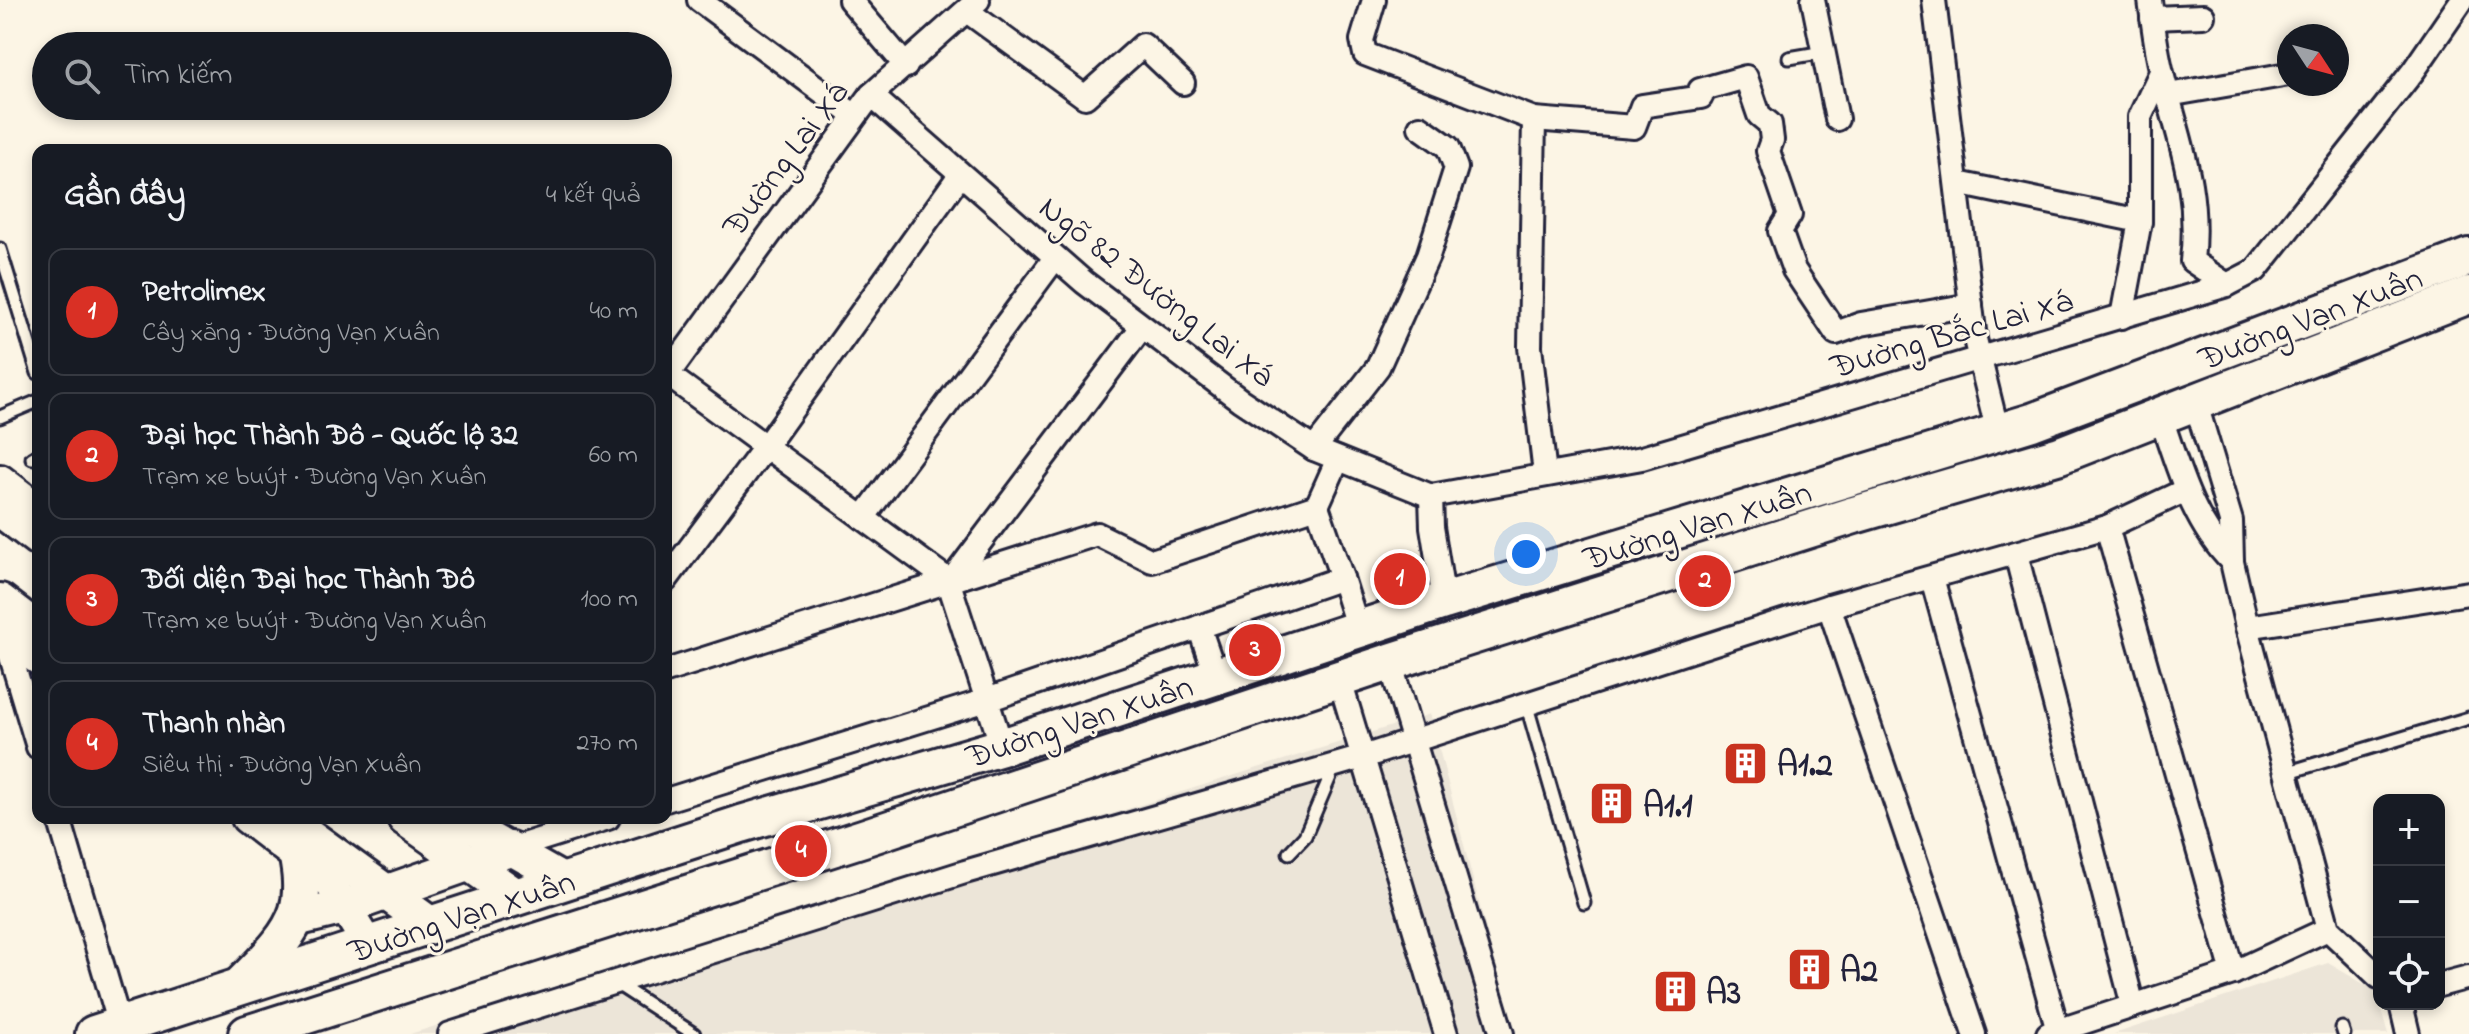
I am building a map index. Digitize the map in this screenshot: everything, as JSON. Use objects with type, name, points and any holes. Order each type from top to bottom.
[{"type":"highway","name":"Đường Vạn Xuân","points":[[107,1030],[741,824],[1002,747],[1444,601],[1998,433],[2469,257]]},
{"type":"highway","name":"Đường Vạn Xuân","points":[[247,1034],[1340,681],[1390,662],[1854,515],[2060,455],[2469,295]]},
{"type":"highway","points":[[239,988],[286,937],[303,896],[299,858],[288,824]]},
{"type":"highway","points":[[741,824],[756,870]]},
{"type":"main road","points":[[0,480],[32,504]]},
{"type":"main road","points":[[0,509],[32,533]]},
{"type":"main road","points":[[1,621],[32,629]]},
{"type":"main road","points":[[1,621],[32,653]]},
{"type":"main road","points":[[255,824],[329,881],[368,945]]},
{"type":"main road","points":[[292,824],[431,925]]},
{"type":"main road","points":[[413,824],[517,897]]},
{"type":"main road","points":[[466,824],[566,881]]},
{"type":"main road","points":[[295,919],[345,907],[510,849]]},
{"type":"street","points":[[699,0],[855,116]]},
{"type":"street","points":[[850,0],[906,66]]},
{"type":"street","points":[[1374,0],[1362,40],[1365,54],[1534,119],[1634,127],[1642,106],[1700,94],[1746,77],[1759,115],[1770,124],[1772,140],[1768,151],[1790,215],[1780,231],[1794,270],[1836,333],[1861,324],[1971,305]]},
{"type":"street","points":[[1813,0],[1837,119]]},
{"type":"street","points":[[1934,0],[1979,361],[1998,433]]},
{"type":"street","name":"Đường Bắc Lai Xá","points":[[1431,496],[1642,458],[1979,361],[2227,285],[2256,270],[2464,3]]},
{"type":"street","points":[[972,5],[1085,97],[1143,45],[1183,83]]},
{"type":"street","name":"Đường Lai Xá","points":[[672,369],[871,95],[972,5]]},
{"type":"street","points":[[2203,16],[2151,9],[2161,72],[2187,158],[2196,221],[2192,261],[2227,285]]},
{"type":"street","points":[[2122,317],[2140,221],[2140,117],[2161,72]]},
{"type":"street","points":[[2168,95],[2277,76]]},
{"type":"street","name":"Ngõ 82 Đường Lai Xá","points":[[871,95],[1055,258],[1240,400],[1314,449],[1431,496]]},
{"type":"street","points":[[1534,119],[1530,347],[1545,474]]},
{"type":"street","points":[[1314,449],[1378,367],[1428,256],[1456,168],[1448,147],[1420,127]]},
{"type":"street","points":[[672,572],[960,175]]},
{"type":"street","points":[[1957,183],[2140,221]]},
{"type":"street","points":[[863,518],[1055,258]]},
{"type":"street","points":[[949,580],[1142,327]]},
{"type":"street","points":[[672,380],[949,580],[1002,747]]},
{"type":"street","points":[[2195,401],[2231,521],[2232,562],[2247,627],[2289,772],[2328,929],[2373,971]]},
{"type":"street","points":[[2160,415],[2186,490],[2214,544],[2232,562]]},
{"type":"street","points":[[1338,459],[1317,506],[1358,629]]},
{"type":"street","points":[[450,1034],[965,872],[1363,757],[1829,606],[2107,527],[2186,490]]},
{"type":"street","points":[[1431,496],[1432,527],[1444,601]]},
{"type":"street","points":[[672,669],[1097,534],[1152,561],[1317,506]]},
{"type":"street","points":[[2107,527],[2233,973]]},
{"type":"street","points":[[2016,554],[2133,1006]]},
{"type":"street","points":[[672,798],[987,700],[1342,578]]},
{"type":"street","points":[[1932,578],[2062,1031],[2233,973],[2328,929]]},
{"type":"street","points":[[2247,627],[2469,593]]},
{"type":"street","points":[[1829,606],[1974,1034]]},
{"type":"street","points":[[1,621],[32,727]]},
{"type":"street","points":[[1199,627],[1216,676]]},
{"type":"street","points":[[1390,662],[1502,1034]]},
{"type":"street","points":[[1340,681],[1446,1034]]},
{"type":"street","points":[[60,824],[107,1030]]},
{"type":"street","points":[[510,849],[589,824]]},
{"type":"street","points":[[2445,983],[2469,977]]},
{"type":"street","points":[[2402,1010],[2408,1034]]},
{"type":"lane","points":[[1789,58],[1825,52]]},
{"type":"lane","points":[[0,249],[32,353]]},
{"type":"lane","points":[[0,417],[32,404]]},
{"type":"lane","points":[[1526,703],[1584,903]]},
{"type":"lane","points":[[2289,772],[2469,718]]},
{"type":"lane","points":[[1289,853],[1305,836],[1336,765]]},
{"type":"lane","points":[[614,981],[694,1034]]},
{"type":"shaded area","points":[[1430,714],[1513,1034],[410,1034]]},
{"type":"shaded area","points":[[2328,963],[2373,989],[2373,1010],[2381,1010],[2388,1034],[2114,1034]]},
{"type":"place","name":"Petrolimex","points":[[1400,579]]},
{"type":"place","name":"Đại học Thành Đô - Quốc lộ 32","points":[[1705,581]]},
{"type":"place","name":"Đối diện Đại học Thành Đô","points":[[1255,650]]},
{"type":"place","name":"A1.2","points":[[1746,763]]},
{"type":"place","name":"A1.1","points":[[1612,804]]},
{"type":"place","name":"Thanh nhàn","points":[[801,851]]},
{"type":"place","name":"A2","points":[[1809,969]]},
{"type":"place","name":"A3","points":[[1675,991]]}]
